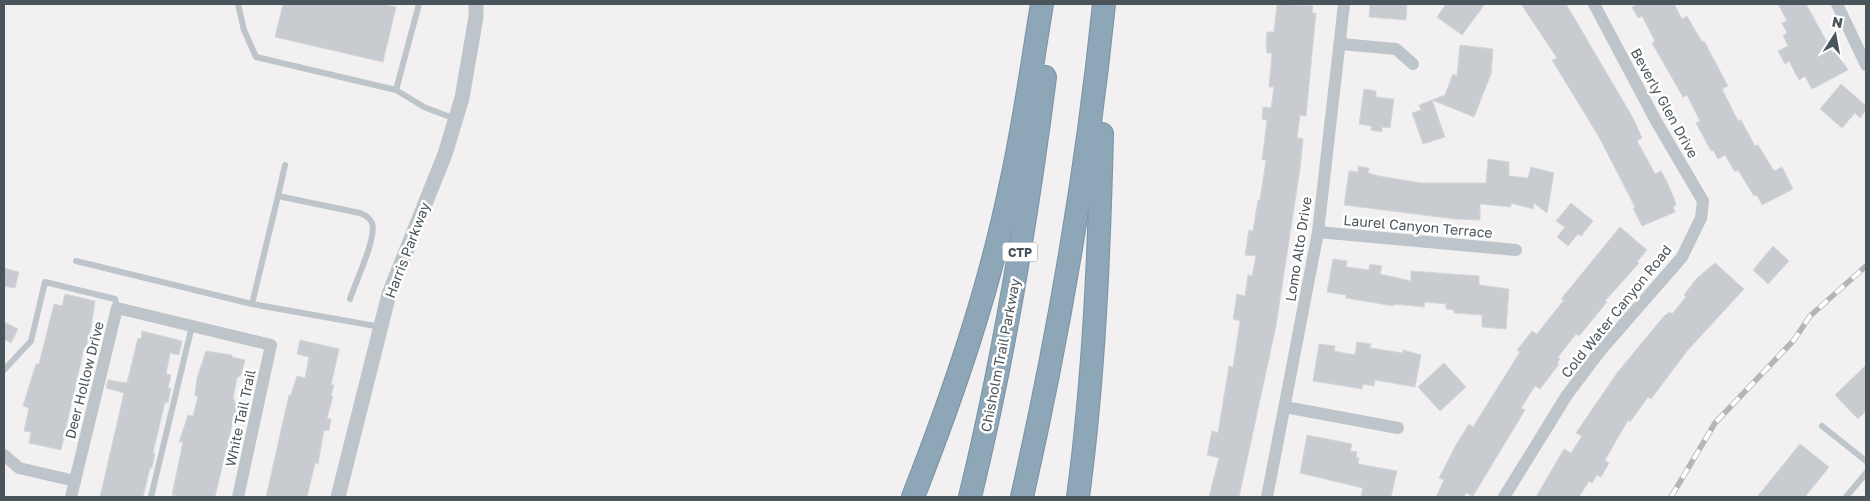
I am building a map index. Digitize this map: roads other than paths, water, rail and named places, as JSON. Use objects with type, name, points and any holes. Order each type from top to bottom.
[{"type":"highway","points":[[913,497],[959,374],[994,254],[1015,166],[1042,4]]},
{"type":"highway","name":"Chisholm Trail Parkway","points":[[970,497],[1004,343],[1025,225],[1053,4]]},
{"type":"highway","points":[[1022,497],[1072,251],[1089,138],[1105,4]]},
{"type":"highway","points":[[1078,497],[1090,383],[1099,263],[1105,4]]},
{"type":"street","name":"Harris Parkway","points":[[338,497],[389,294],[445,154],[462,98],[476,17],[476,4]]},
{"type":"street","name":"Lomo Alto Drive","points":[[1267,497],[1318,232],[1341,44],[1344,4]]},
{"type":"street","name":"Beverly Glen Drive","points":[[1594,4],[1656,121],[1703,201],[1701,218]]},
{"type":"street","points":[[1837,4],[1866,65]]},
{"type":"street","points":[[1341,44],[1396,49],[1413,64]]},
{"type":"street","name":"Cold Water Canyon Road","points":[[1504,497],[1579,380],[1601,350],[1682,257],[1701,218]]},
{"type":"street","name":"Laurel Canyon Terrace","points":[[1318,232],[1516,250]]},
{"type":"street","name":"Deer Hollow Drive","points":[[71,497],[117,308],[271,346]]},
{"type":"street","name":"White Tail Trail","points":[[238,497],[271,346]]},
{"type":"street","points":[[1285,407],[1398,428]]},
{"type":"street","points":[[4,455],[19,468],[75,481]]},
{"type":"lane","points":[[238,4],[244,30],[256,57],[396,90],[424,107],[455,119]]},
{"type":"lane","points":[[396,90],[419,4]]},
{"type":"lane","points":[[252,304],[285,165]]},
{"type":"lane","points":[[278,196],[360,213],[367,216],[372,223],[372,236],[350,299]]},
{"type":"lane","points":[[76,261],[252,304],[381,327]]},
{"type":"lane","points":[[4,370],[31,341],[44,282],[115,299],[117,308]]},
{"type":"lane","points":[[151,497],[192,325]]},
{"type":"lane","points":[[1822,426],[1866,462]]},
{"type":"lane","points":[[1846,497],[1866,473]]},
{"type":"railway","points":[[1671,497],[1715,423],[1794,340],[1810,316],[1866,266]]}]
